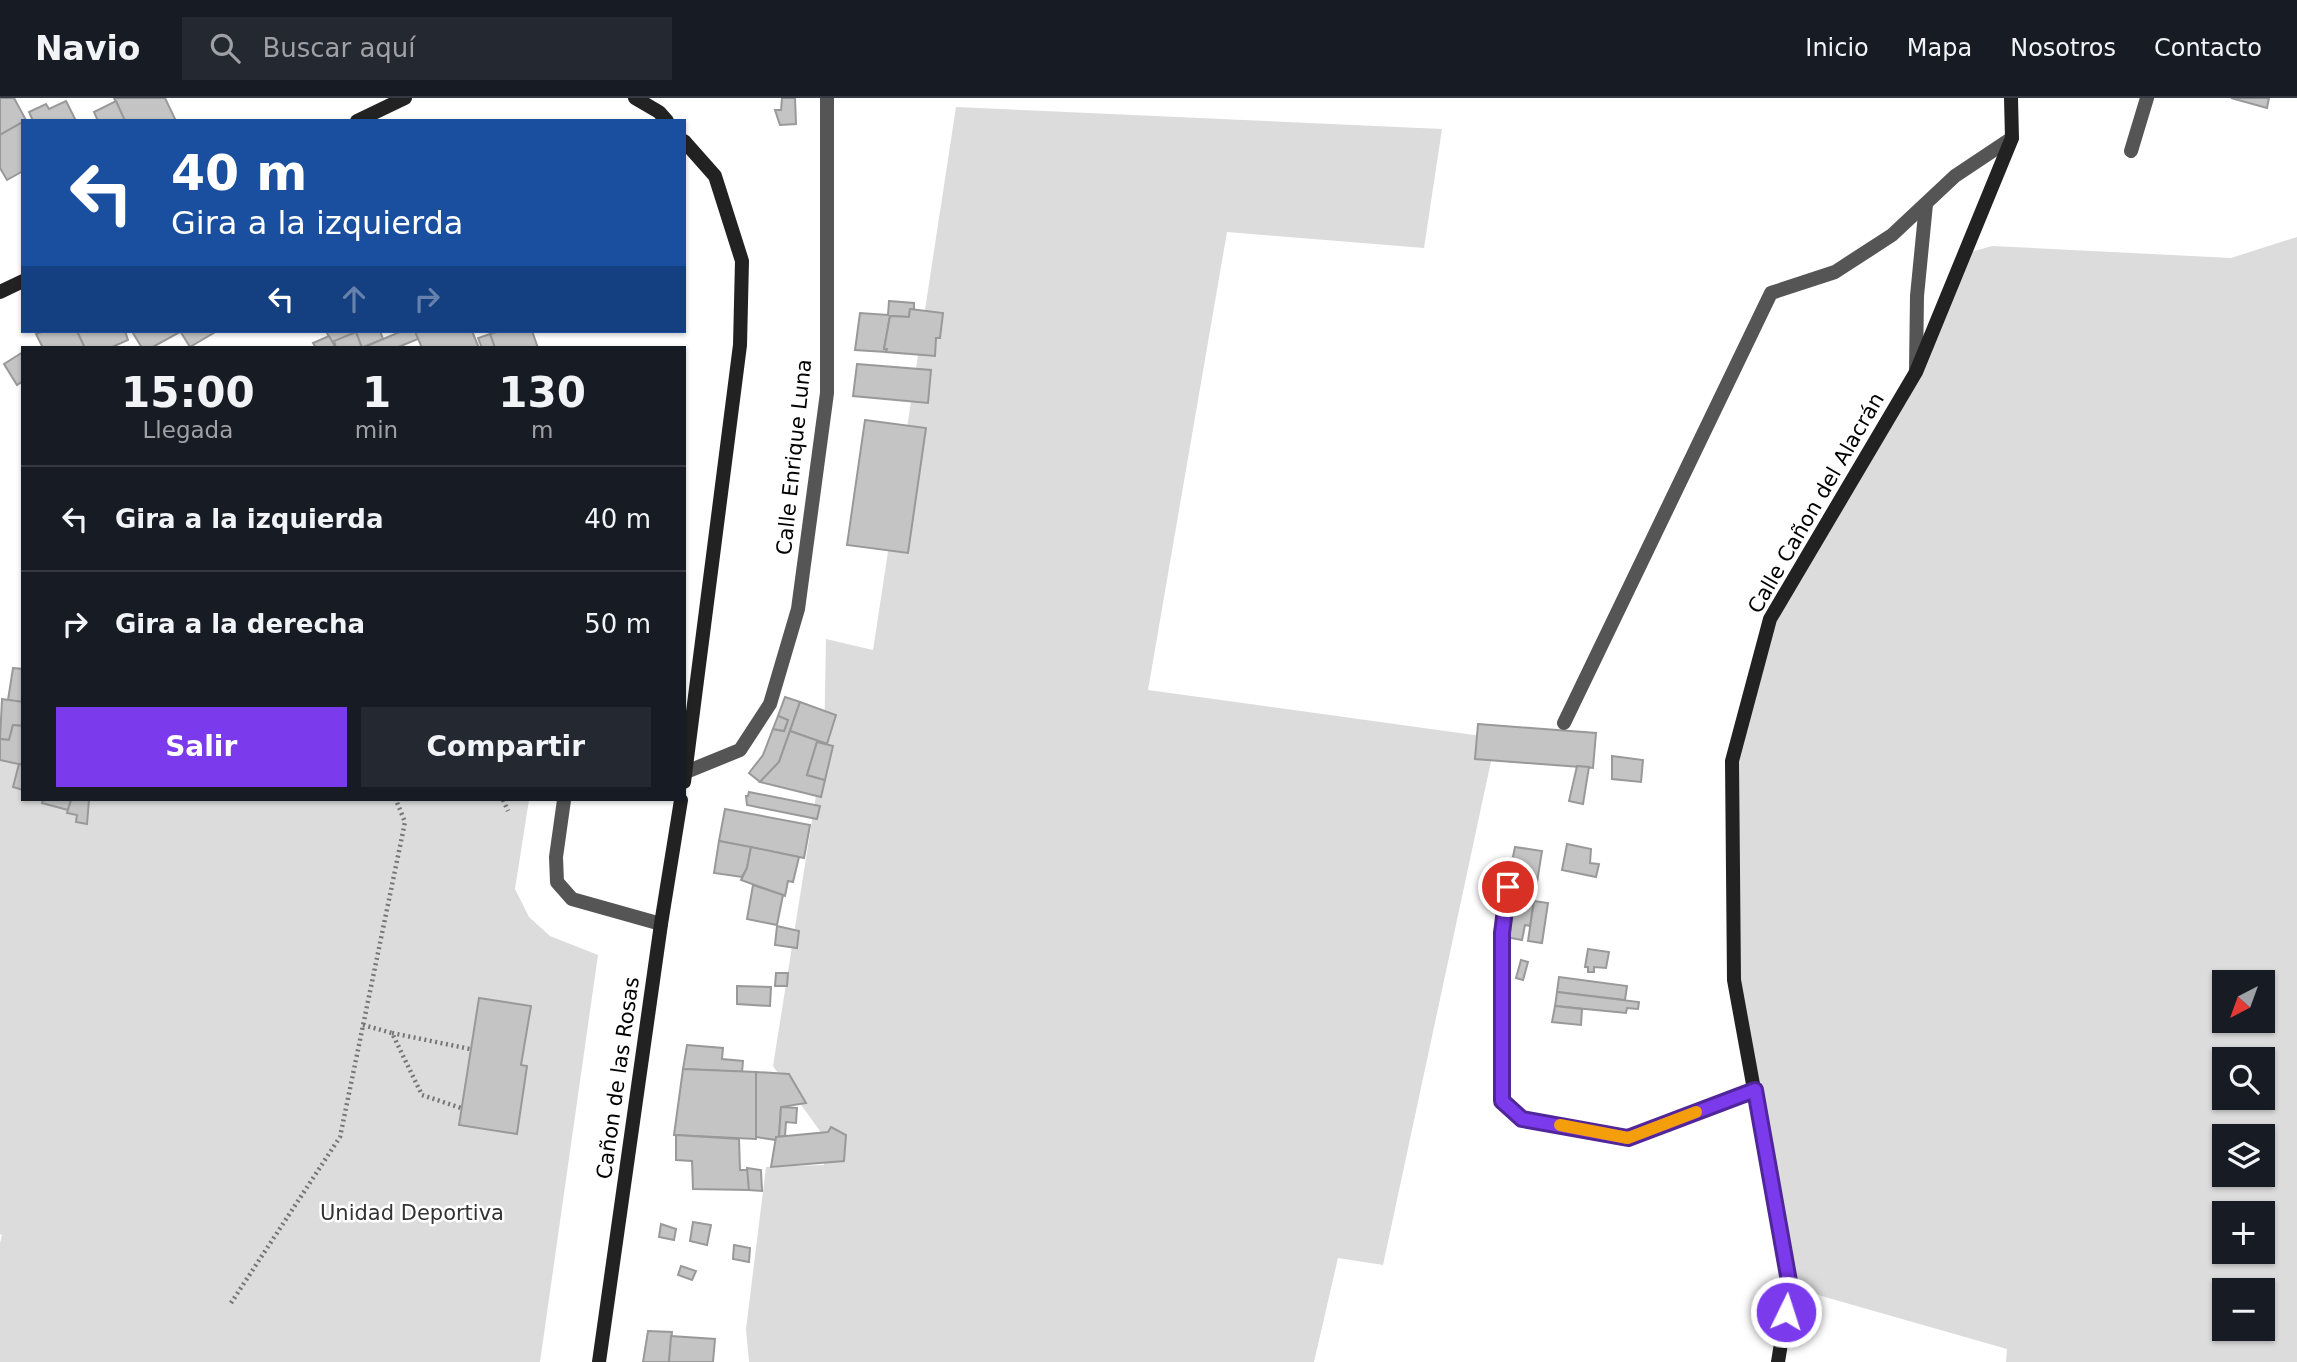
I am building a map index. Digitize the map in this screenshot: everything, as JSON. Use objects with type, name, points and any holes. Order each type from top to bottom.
[{"type":"main road","points":[[362,119],[405,98]]},
{"type":"main road","points":[[635,98],[659,112],[665,119]]},
{"type":"main road","name":"Calle Cañon del Alacrán","points":[[1778,1362],[1790,1287],[1734,980],[1732,761],[1770,619],[1916,372],[2012,138],[2011,98]]},
{"type":"main road","points":[[686,143],[715,176],[742,261],[740,345],[686,769]]},
{"type":"main road","points":[[0,292],[21,282]]},
{"type":"main road","name":"Cañon de las Rosas","points":[[599,1362],[681,801]]},
{"type":"street","name":"Calle Enrique Luna","points":[[686,777],[740,750],[770,704],[798,609],[827,393],[827,98]]},
{"type":"street","points":[[2131,151],[2147,98]]},
{"type":"street","points":[[1564,723],[1771,293],[1835,272],[1892,235],[1955,176],[2012,138]]},
{"type":"street","points":[[1916,372],[1917,296],[1926,204]]},
{"type":"street","points":[[564,801],[556,857],[557,882],[572,899],[661,924]]},
{"type":"street","points":[[1510,864],[1502,933],[1502,1101],[1522,1119],[1628,1138],[1755,1090]]},
{"type":"path","points":[[231,1303],[340,1137],[405,822],[396,801]]},
{"type":"path","points":[[503,801],[508,811]]},
{"type":"path","points":[[363,1025],[470,1049]]},
{"type":"path","points":[[391,1033],[422,1095],[461,1108]]},
{"type":"green space","points":[[956,107],[1442,129],[1424,248],[1227,232],[1148,690],[1496,738],[1383,1265],[1338,1258],[1314,1362],[749,1362],[746,1329],[766,1167],[824,1165],[825,1138],[773,1066],[824,745],[826,639],[873,650]]},
{"type":"green space","points":[[2297,237],[2297,1362],[2006,1362],[2007,1349],[1790,1287],[1734,980],[1732,761],[1770,619],[1916,372],[1964,254],[1992,246],[2231,258]]},
{"type":"green space","name":"Unidad Deportiva","points":[[0,758],[21,763],[21,801],[529,801],[515,889],[529,917],[550,936],[598,955],[540,1362],[0,1362]]},
{"type":"building","points":[[0,98],[14,98],[25,119],[21,119],[21,123],[0,135]]},
{"type":"building","points":[[114,98],[165,98],[175,119],[124,119]]},
{"type":"building","points":[[782,98],[795,98],[796,124],[780,125],[775,110],[781,110]]},
{"type":"building","points":[[2231,98],[2269,98],[2267,108]]},
{"type":"building","points":[[66,101],[75,119],[32,119],[29,112],[46,104],[49,109]]},
{"type":"building","points":[[116,101],[124,119],[97,119],[94,112]]},
{"type":"building","points":[[21,123],[21,172],[7,180],[0,168],[0,135]]},
{"type":"building","points":[[889,301],[914,303],[914,309],[910,309],[909,317],[890,316],[884,349],[887,349],[886,352],[855,350],[860,313],[888,315]]},
{"type":"building","points":[[910,309],[943,313],[940,338],[936,338],[935,356],[886,352],[887,349],[884,349],[890,316],[909,317]]},
{"type":"building","points":[[78,333],[84,346],[42,346],[36,334]]},
{"type":"building","points":[[78,333],[126,333],[128,340],[114,346],[84,346]]},
{"type":"building","points":[[133,333],[178,333],[155,346],[141,346]]},
{"type":"building","points":[[181,333],[214,333],[192,346]]},
{"type":"building","points":[[327,333],[354,333],[332,343]]},
{"type":"building","points":[[356,333],[381,333],[383,339],[361,346]]},
{"type":"building","points":[[356,333],[361,346],[335,346],[334,341]]},
{"type":"building","points":[[397,333],[416,333],[418,339],[401,346],[367,346]]},
{"type":"building","points":[[416,333],[473,333],[478,346],[421,346]]},
{"type":"building","points":[[533,333],[537,346],[494,346],[490,334]]},
{"type":"building","points":[[490,334],[494,346],[481,346],[478,338]]},
{"type":"building","points":[[329,336],[335,346],[315,346],[313,343]]},
{"type":"building","points":[[21,353],[21,382],[17,385],[4,364]]},
{"type":"building","points":[[857,364],[931,370],[928,403],[853,396]]},
{"type":"building","points":[[865,420],[926,428],[908,553],[847,545]]},
{"type":"building","points":[[13,668],[21,669],[21,702],[8,700]]},
{"type":"building","points":[[785,697],[800,702],[779,762],[760,782],[749,773],[763,755],[773,729],[784,731],[788,720],[778,716]]},
{"type":"building","points":[[2,699],[21,702],[21,726],[13,725],[9,740],[0,739]]},
{"type":"building","points":[[800,702],[836,715],[827,744],[790,731]]},
{"type":"building","points":[[778,716],[788,720],[784,731],[773,729]]},
{"type":"building","points":[[1478,724],[1596,733],[1593,768],[1475,759]]},
{"type":"building","points":[[13,725],[21,726],[21,765],[0,760],[0,739],[9,740]]},
{"type":"building","points":[[790,731],[827,744],[817,742],[807,775],[825,780],[821,797],[760,782],[779,762]]},
{"type":"building","points":[[817,742],[833,746],[825,780],[807,775]]},
{"type":"building","points":[[1612,756],[1643,760],[1641,782],[1612,779]]},
{"type":"building","points":[[19,764],[21,764],[21,789],[13,787]]},
{"type":"building","points":[[1577,766],[1589,767],[1583,804],[1569,801]]},
{"type":"building","points":[[749,792],[820,806],[817,819],[747,805],[746,796]]},
{"type":"building","points":[[43,801],[71,801],[68,810],[42,803]]},
{"type":"building","points":[[71,801],[89,801],[87,824],[76,822],[77,815],[67,813]]},
{"type":"building","points":[[725,809],[810,825],[804,858],[719,841]]},
{"type":"building","points":[[719,841],[751,847],[747,868],[742,877],[714,873]]},
{"type":"building","points":[[1567,844],[1591,849],[1590,863],[1599,864],[1596,877],[1562,870]]},
{"type":"building","points":[[751,847],[799,857],[793,882],[788,881],[785,896],[741,880],[747,868]]},
{"type":"building","points":[[1515,847],[1542,851],[1530,926],[1525,925],[1522,940],[1500,936],[1501,916]]},
{"type":"building","points":[[753,885],[783,895],[777,925],[747,919]]},
{"type":"building","points":[[1534,901],[1548,903],[1542,943],[1528,941]]},
{"type":"building","points":[[777,926],[799,931],[797,948],[775,945]]},
{"type":"building","points":[[1588,949],[1609,952],[1606,968],[1594,967],[1594,972],[1588,972],[1588,967],[1585,967]]},
{"type":"building","points":[[1521,960],[1528,962],[1523,980],[1516,978]]},
{"type":"building","points":[[776,973],[788,973],[787,986],[775,986]]},
{"type":"building","points":[[1559,977],[1627,986],[1625,1000],[1557,992]]},
{"type":"building","points":[[737,986],[771,987],[770,1006],[737,1004]]},
{"type":"building","points":[[1557,992],[1639,1002],[1638,1009],[1627,1008],[1626,1013],[1555,1006]]},
{"type":"building","points":[[479,998],[531,1006],[521,1065],[527,1066],[517,1134],[459,1125]]},
{"type":"building","points":[[1555,1006],[1582,1009],[1581,1025],[1552,1022]]},
{"type":"building","points":[[687,1045],[723,1048],[722,1059],[743,1061],[742,1072],[683,1069]]},
{"type":"building","points":[[683,1069],[756,1072],[756,1139],[674,1135]]},
{"type":"building","points":[[756,1072],[789,1074],[806,1103],[781,1107],[779,1137],[776,1137],[776,1140],[756,1137]]},
{"type":"building","points":[[781,1107],[797,1108],[796,1123],[786,1122],[785,1136],[779,1137]]},
{"type":"building","points":[[831,1127],[846,1135],[844,1161],[771,1167],[776,1137],[828,1132]]},
{"type":"building","points":[[676,1135],[739,1139],[740,1170],[748,1170],[749,1190],[693,1189],[692,1161],[676,1160]]},
{"type":"building","points":[[747,1168],[761,1170],[762,1191],[749,1190]]},
{"type":"building","points":[[693,1222],[711,1225],[707,1245],[690,1241]]},
{"type":"building","points":[[661,1224],[676,1229],[674,1240],[659,1237]]},
{"type":"building","points":[[734,1245],[750,1248],[749,1262],[733,1259]]},
{"type":"building","points":[[681,1266],[696,1271],[692,1280],[678,1275]]},
{"type":"building","points":[[648,1331],[672,1332],[669,1362],[643,1362]]},
{"type":"building","points":[[671,1336],[715,1339],[713,1362],[669,1362]]},
{"type":"slow traffic","points":[[1560,1125],[1628,1138],[1696,1112]]},
{"type":"route","points":[[1508,887],[1502,933],[1502,1101],[1522,1119],[1628,1138],[1755,1090],[1790,1287],[1786,1312]]}]
